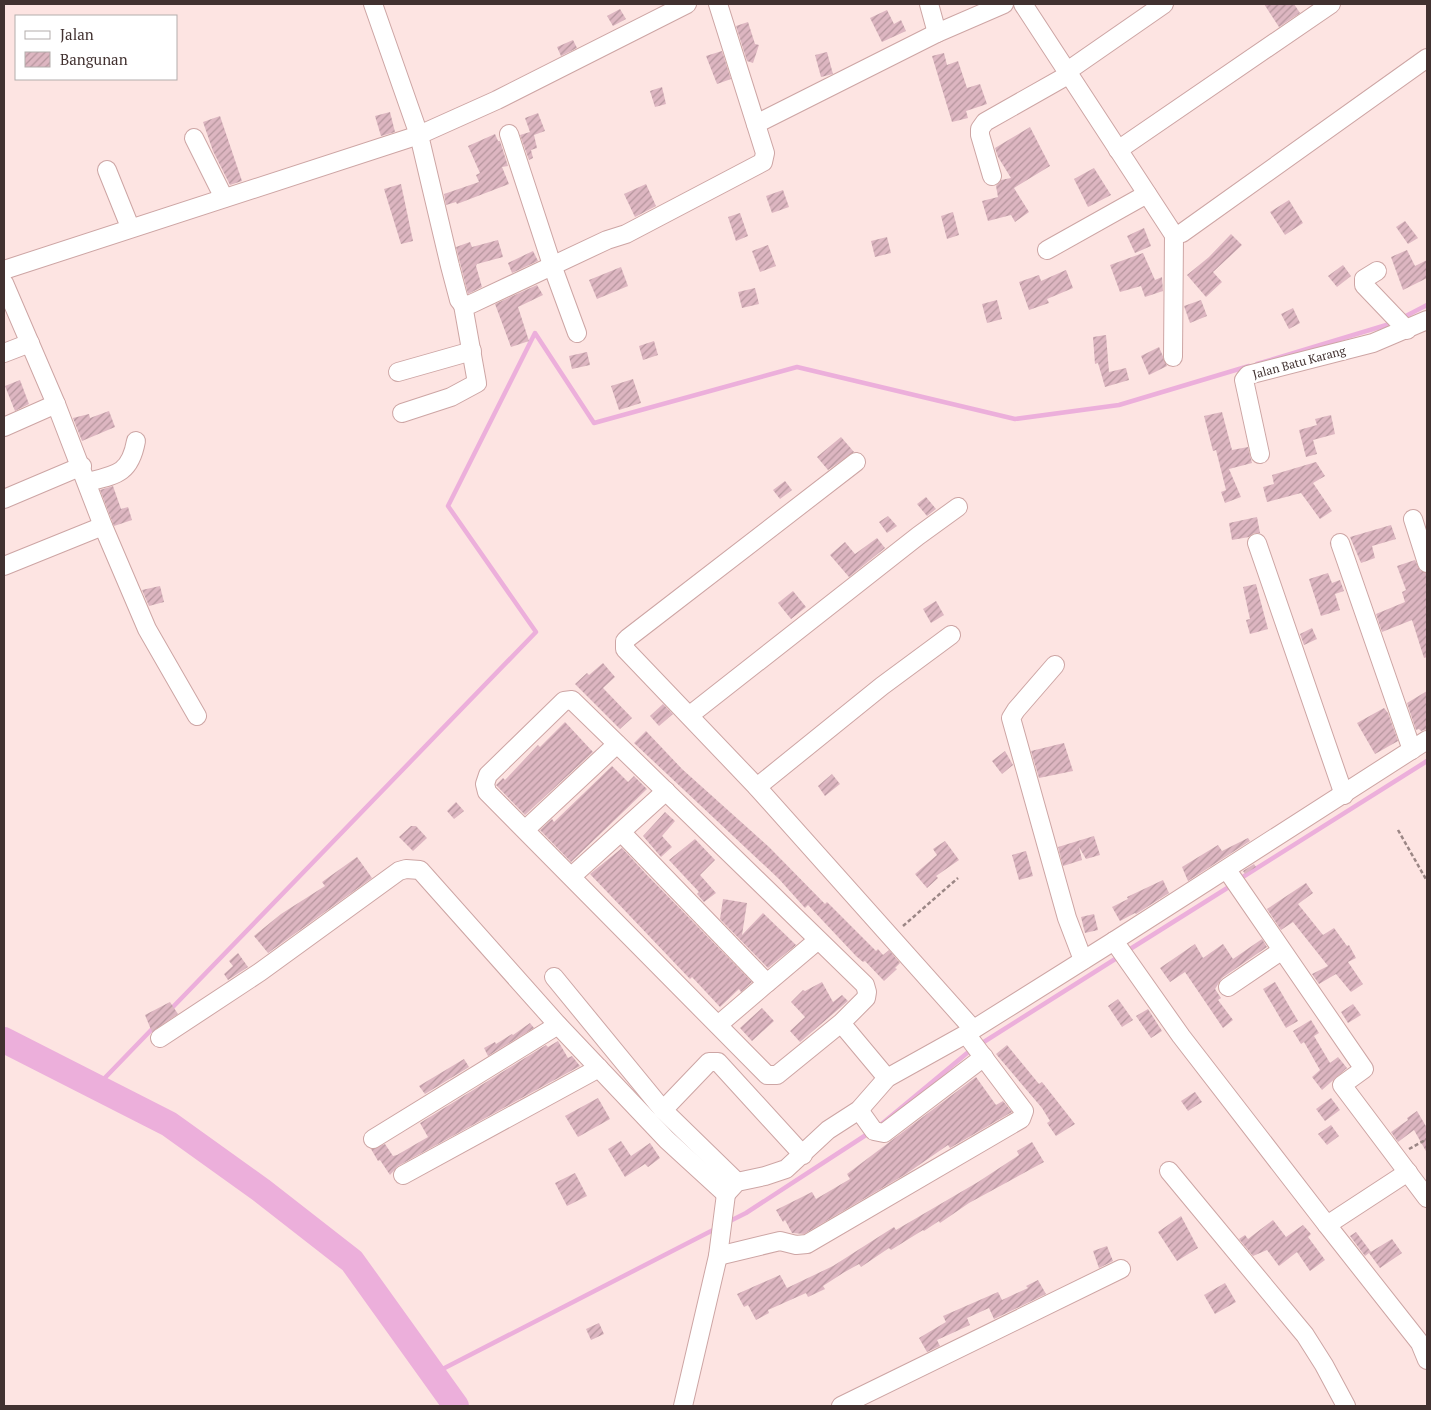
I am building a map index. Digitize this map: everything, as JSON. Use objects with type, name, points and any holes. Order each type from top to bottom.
[{"type":"street","points":[[373,4],[419,135],[450,266],[459,300],[463,305],[478,380],[475,385],[451,397],[402,413]]},
{"type":"street","points":[[4,270],[130,227],[419,135],[551,73],[687,4]]},
{"type":"street","points":[[463,305],[471,304],[607,240],[626,234],[763,162],[765,154],[718,4]]},
{"type":"street","points":[[929,4],[937,33]]},
{"type":"street","points":[[756,124],[937,33],[1004,4]]},
{"type":"street","points":[[1023,4],[1174,235],[1173,357]]},
{"type":"street","points":[[992,176],[980,135],[980,129],[985,122],[1067,73],[1164,4]]},
{"type":"street","points":[[1118,150],[1331,4]]},
{"type":"street","points":[[1174,235],[1182,233],[1427,58]]},
{"type":"street","points":[[509,134],[552,265],[577,333]]},
{"type":"street","points":[[194,138],[224,198]]},
{"type":"street","points":[[107,170],[130,227]]},
{"type":"street","points":[[1047,250],[1146,194]]},
{"type":"street","points":[[1377,271],[1364,280],[1364,285],[1400,322]]},
{"type":"street","points":[[4,283],[56,404],[103,526],[147,629],[197,716]]},
{"type":"street","name":"Jalan Batu Karang","points":[[1260,454],[1245,377],[1373,343],[1400,322],[1427,320]]},
{"type":"street","points":[[4,353],[30,343]]},
{"type":"street","points":[[398,372],[472,351]]},
{"type":"street","points":[[4,427],[56,404]]},
{"type":"street","points":[[4,499],[84,474],[116,474],[125,468],[133,458],[136,441]]},
{"type":"street","points":[[718,1256],[780,1241],[796,1245],[807,1244],[1021,1119],[1024,1111],[975,1043],[890,936],[757,787],[626,649],[626,642],[856,462]]},
{"type":"street","points":[[690,715],[918,536],[958,507]]},
{"type":"street","points":[[1413,519],[1427,564]]},
{"type":"street","points":[[4,566],[103,526]]},
{"type":"street","points":[[1257,542],[1344,795]]},
{"type":"street","points":[[1340,543],[1412,750]]},
{"type":"street","points":[[757,787],[882,686],[951,635]]},
{"type":"street","points":[[1055,665],[1011,718],[1064,909],[1084,960]]},
{"type":"street","points":[[572,700],[666,791],[865,985],[867,992],[862,1002],[778,1075],[767,1075],[487,792],[485,784],[488,775],[564,701],[572,700]]},
{"type":"street","points":[[729,1195],[765,1176],[786,1169],[828,1130],[866,1120],[886,1132],[975,1043],[1084,960],[1121,952],[1344,795],[1427,740]]},
{"type":"street","points":[[526,830],[617,744]]},
{"type":"street","points":[[572,876],[622,833],[666,791]]},
{"type":"street","points":[[622,833],[767,983]]},
{"type":"street","points":[[160,1038],[260,972],[399,871],[413,868],[425,874],[558,1026],[667,1140],[729,1195]]},
{"type":"street","points":[[1230,875],[1364,1069],[1342,1085],[1427,1198]]},
{"type":"street","points":[[718,1025],[818,940]]},
{"type":"street","points":[[1228,987],[1281,951]]},
{"type":"street","points":[[1121,952],[1326,1225],[1424,1340],[1427,1360]]},
{"type":"street","points":[[554,977],[663,1110],[729,1195],[718,1256],[683,1406]]},
{"type":"street","points":[[840,1023],[887,1078]]},
{"type":"street","points":[[373,1139],[558,1026]]},
{"type":"street","points":[[866,1120],[887,1078],[975,1043]]},
{"type":"street","points":[[663,1110],[709,1062],[718,1062],[803,1155]]},
{"type":"street","points":[[403,1176],[599,1068]]},
{"type":"street","points":[[1169,1172],[1305,1335],[1346,1406]]},
{"type":"street","points":[[1326,1225],[1408,1172]]},
{"type":"street","points":[[841,1406],[1121,1269]]},
{"type":"path","points":[[1398,830],[1427,881]]},
{"type":"path","points":[[890,936],[958,878]]},
{"type":"path","points":[[1397,1156],[1427,1139]]},
{"type":"building","points":[[1264,4],[1294,4],[1300,13],[1279,27]]},
{"type":"building","points":[[620,9],[626,19],[613,26],[607,16]]},
{"type":"building","points":[[887,10],[894,24],[901,20],[906,31],[882,42],[870,18]]},
{"type":"building","points":[[748,22],[755,44],[759,45],[753,63],[747,61],[736,26]]},
{"type":"building","points":[[573,40],[577,48],[561,56],[557,47]]},
{"type":"building","points":[[722,51],[731,79],[717,84],[706,56]]},
{"type":"building","points":[[827,52],[833,74],[821,77],[815,55]]},
{"type":"building","points":[[944,53],[947,65],[958,61],[967,88],[980,84],[987,104],[966,111],[968,118],[952,122],[932,56]]},
{"type":"building","points":[[662,87],[666,104],[655,107],[650,91]]},
{"type":"building","points":[[390,112],[395,132],[381,136],[375,116]]},
{"type":"building","points":[[538,113],[545,131],[534,135],[537,148],[531,150],[533,158],[529,160],[520,135],[530,132],[525,118]]},
{"type":"building","points":[[220,116],[242,181],[230,185],[213,151],[203,122]]},
{"type":"building","points":[[1030,127],[1050,166],[1014,188],[1029,212],[1015,222],[1011,215],[988,221],[982,201],[998,197],[996,186],[1001,180],[1011,178],[998,157],[995,148]]},
{"type":"building","points":[[495,134],[498,141],[500,141],[508,166],[502,167],[509,184],[457,204],[456,202],[446,205],[444,194],[479,182],[476,175],[480,173],[468,146]]},
{"type":"building","points":[[1094,168],[1111,195],[1088,207],[1074,179]]},
{"type":"building","points":[[401,184],[413,241],[401,244],[384,189]]},
{"type":"building","points":[[646,184],[656,206],[635,217],[624,194]]},
{"type":"building","points":[[783,190],[789,207],[772,213],[766,196]]},
{"type":"building","points":[[1289,200],[1303,223],[1285,235],[1270,212]]},
{"type":"building","points":[[953,212],[959,235],[947,239],[941,216]]},
{"type":"building","points":[[740,213],[748,236],[736,241],[728,217]]},
{"type":"building","points":[[1405,221],[1418,238],[1408,244],[1396,227]]},
{"type":"building","points":[[1144,228],[1151,246],[1135,253],[1127,236]]},
{"type":"building","points":[[1231,234],[1242,245],[1213,272],[1222,282],[1206,297],[1187,275],[1209,257]]},
{"type":"building","points":[[887,237],[891,253],[875,257],[871,241]]},
{"type":"building","points":[[498,240],[503,257],[477,264],[482,287],[468,294],[456,247],[470,242],[472,247]]},
{"type":"building","points":[[768,245],[776,266],[760,272],[752,251]]},
{"type":"building","points":[[1407,250],[1415,266],[1427,260],[1427,278],[1403,290],[1391,257]]},
{"type":"building","points":[[533,251],[538,261],[512,273],[508,263]]},
{"type":"building","points":[[1143,253],[1155,280],[1162,277],[1163,291],[1145,297],[1141,286],[1120,292],[1110,265]]},
{"type":"building","points":[[1343,265],[1351,276],[1337,287],[1328,276]]},
{"type":"building","points":[[621,267],[628,286],[597,299],[589,280]]},
{"type":"building","points":[[1066,270],[1073,288],[1047,299],[1049,303],[1029,310],[1019,282],[1039,275],[1041,281]]},
{"type":"building","points":[[537,285],[543,295],[518,307],[529,341],[511,347],[495,304]]},
{"type":"building","points":[[755,288],[759,304],[742,308],[738,292]]},
{"type":"building","points":[[997,300],[1002,319],[987,323],[982,304]]},
{"type":"building","points":[[1201,300],[1207,316],[1190,323],[1184,306]]},
{"type":"building","points":[[1293,308],[1300,323],[1289,329],[1281,314]]},
{"type":"building","points":[[1106,335],[1109,372],[1126,368],[1129,380],[1105,387],[1098,363],[1095,364],[1093,337]]},
{"type":"building","points":[[654,341],[658,355],[643,360],[639,346]]},
{"type":"building","points":[[1159,347],[1167,366],[1149,375],[1141,356]]},
{"type":"building","points":[[587,352],[590,365],[572,369],[569,356]]},
{"type":"building","points":[[633,379],[641,403],[619,410],[611,386]]},
{"type":"building","points":[[20,380],[29,404],[15,411],[5,386]]},
{"type":"building","points":[[109,411],[115,427],[82,441],[73,418],[89,414],[90,418]]},
{"type":"building","points":[[1222,412],[1232,450],[1248,447],[1252,463],[1229,469],[1241,497],[1225,503],[1221,492],[1226,490],[1216,450],[1213,451],[1204,416]]},
{"type":"building","points":[[1331,415],[1335,434],[1313,440],[1317,454],[1306,457],[1299,430],[1317,425],[1315,419]]},
{"type":"building","points":[[841,437],[854,452],[828,470],[817,457]]},
{"type":"building","points":[[1316,462],[1325,476],[1313,483],[1332,511],[1320,519],[1301,493],[1267,502],[1263,487],[1274,484],[1272,475]]},
{"type":"building","points":[[785,481],[792,490],[780,499],[773,490]]},
{"type":"building","points":[[113,486],[121,509],[128,507],[132,520],[114,526],[100,490]]},
{"type":"building","points":[[926,497],[936,509],[927,516],[917,504]]},
{"type":"building","points":[[888,516],[897,526],[887,533],[879,522]]},
{"type":"building","points":[[1257,517],[1260,533],[1232,540],[1229,523]]},
{"type":"building","points":[[1391,525],[1396,539],[1372,546],[1375,558],[1361,563],[1350,537]]},
{"type":"building","points":[[877,538],[885,548],[849,577],[830,555],[845,542],[855,554]]},
{"type":"building","points":[[1415,560],[1420,570],[1427,573],[1427,657],[1424,658],[1412,620],[1382,632],[1376,614],[1405,602],[1402,592],[1406,590],[1397,566]]},
{"type":"building","points":[[1328,573],[1332,583],[1340,580],[1344,591],[1335,594],[1340,610],[1321,616],[1309,579]]},
{"type":"building","points":[[1256,584],[1268,629],[1250,634],[1246,620],[1250,619],[1243,587]]},
{"type":"building","points":[[160,586],[164,602],[149,606],[142,590]]},
{"type":"building","points":[[793,591],[806,607],[791,619],[778,603]]},
{"type":"building","points":[[936,601],[944,615],[931,623],[923,609]]},
{"type":"building","points":[[1312,628],[1317,639],[1304,645],[1300,634]]},
{"type":"building","points":[[603,663],[615,677],[603,688],[632,718],[620,729],[575,684],[587,673],[589,675]]},
{"type":"building","points":[[1427,691],[1427,729],[1416,730],[1407,703]]},
{"type":"building","points":[[663,704],[673,714],[659,726],[650,716]]},
{"type":"building","points":[[1384,708],[1388,713],[1398,741],[1375,754],[1357,723]]},
{"type":"building","points":[[565,722],[593,752],[525,815],[496,785],[503,778],[505,780],[538,745],[540,747]]},
{"type":"building","points":[[646,731],[682,769],[769,847],[825,904],[827,902],[876,951],[878,949],[883,955],[889,950],[900,963],[895,968],[897,969],[884,981],[865,961],[863,962],[856,956],[808,905],[805,908],[779,879],[634,743]]},
{"type":"building","points":[[1064,743],[1073,771],[1039,778],[1031,751]]},
{"type":"building","points":[[1005,751],[1013,765],[1002,774],[992,761]]},
{"type":"building","points":[[612,766],[628,782],[634,776],[647,789],[571,862],[540,830],[552,819],[554,822]]},
{"type":"building","points":[[832,774],[840,784],[825,796],[818,786]]},
{"type":"building","points":[[456,802],[464,811],[454,819],[447,811]]},
{"type":"building","points":[[665,812],[675,821],[662,836],[672,847],[661,857],[643,836]]},
{"type":"building","points":[[411,826],[416,826],[427,838],[413,851],[399,837]]},
{"type":"building","points":[[1094,836],[1100,855],[1086,859],[1079,847],[1082,860],[1063,866],[1058,847]]},
{"type":"building","points":[[1248,838],[1250,841],[1188,881],[1182,867],[1218,845],[1222,851]]},
{"type":"building","points":[[695,839],[715,860],[700,875],[716,893],[704,902],[697,894],[699,892],[669,860]]},
{"type":"building","points":[[945,841],[959,860],[936,876],[938,878],[927,888],[915,874],[937,855],[933,849]]},
{"type":"building","points":[[622,848],[752,982],[741,992],[739,989],[720,1007],[692,977],[690,979],[590,874]]},
{"type":"building","points":[[1026,851],[1033,876],[1019,880],[1012,855]]},
{"type":"building","points":[[357,857],[372,878],[268,953],[254,936],[281,914],[325,886],[322,882]]},
{"type":"building","points":[[1254,864],[1256,867],[1245,874],[1243,871]]},
{"type":"building","points":[[1163,880],[1169,893],[1136,914],[1120,921],[1112,907],[1128,899],[1127,897]]},
{"type":"building","points":[[1306,883],[1313,893],[1298,904],[1323,935],[1334,928],[1347,946],[1349,945],[1356,958],[1348,962],[1363,984],[1351,992],[1336,974],[1319,984],[1312,974],[1328,966],[1293,922],[1281,930],[1267,909]]},
{"type":"building","points":[[723,899],[747,903],[742,935],[763,913],[796,945],[768,968],[720,919]]},
{"type":"building","points":[[1094,914],[1098,930],[1085,933],[1081,917]]},
{"type":"building","points":[[1262,939],[1267,947],[1222,978],[1215,989],[1221,998],[1218,1000],[1233,1020],[1223,1028],[1185,972],[1170,982],[1160,968],[1195,944],[1203,958],[1223,944],[1233,959]]},
{"type":"building","points":[[238,953],[248,967],[228,980],[224,974],[233,966],[229,961]]},
{"type":"building","points":[[822,982],[833,1002],[842,995],[848,1001],[800,1042],[790,1031],[805,1017],[791,1002],[803,990],[805,991]]},
{"type":"building","points":[[1275,982],[1298,1021],[1286,1028],[1263,989]]},
{"type":"building","points":[[1118,999],[1133,1020],[1122,1027],[1108,1006]]},
{"type":"building","points":[[170,1002],[178,1014],[152,1032],[145,1015]]},
{"type":"building","points":[[1353,1004],[1361,1015],[1348,1023],[1341,1012]]},
{"type":"building","points":[[762,1008],[774,1021],[752,1041],[740,1028]]},
{"type":"building","points":[[1148,1009],[1162,1031],[1151,1038],[1136,1016]]},
{"type":"building","points":[[1311,1020],[1319,1033],[1314,1036],[1330,1063],[1338,1057],[1347,1068],[1322,1090],[1312,1077],[1320,1070],[1304,1042],[1301,1044],[1293,1031]]},
{"type":"building","points":[[530,1023],[534,1028],[488,1056],[484,1048],[513,1035]]},
{"type":"building","points":[[558,1041],[568,1058],[572,1056],[580,1066],[398,1166],[390,1175],[380,1160],[378,1161],[371,1149],[385,1144],[393,1156],[397,1155],[428,1137],[420,1123],[546,1045],[548,1047]]},
{"type":"building","points":[[1007,1045],[1039,1084],[1042,1082],[1075,1124],[1056,1136],[1047,1123],[1050,1121],[1042,1108],[996,1054]]},
{"type":"building","points":[[464,1059],[469,1067],[425,1094],[419,1086]]},
{"type":"building","points":[[976,1077],[996,1105],[1003,1101],[1012,1112],[950,1148],[948,1145],[906,1174],[804,1234],[792,1233],[785,1220],[783,1222],[776,1210],[812,1192],[816,1199],[850,1179],[847,1174]]},
{"type":"building","points":[[1195,1092],[1202,1102],[1188,1111],[1181,1101]]},
{"type":"building","points":[[598,1098],[610,1119],[578,1137],[565,1116]]},
{"type":"building","points":[[1331,1098],[1340,1110],[1325,1121],[1316,1109]]},
{"type":"building","points":[[1417,1111],[1427,1128],[1427,1153],[1414,1130],[1398,1142],[1391,1132]]},
{"type":"building","points":[[1331,1125],[1339,1136],[1327,1145],[1318,1134]]},
{"type":"building","points":[[621,1141],[631,1156],[650,1143],[660,1158],[648,1167],[645,1164],[625,1177],[608,1149]]},
{"type":"building","points":[[1032,1142],[1044,1162],[969,1203],[940,1223],[939,1221],[891,1250],[889,1248],[861,1267],[859,1264],[843,1273],[823,1286],[825,1289],[808,1297],[806,1293],[768,1310],[769,1313],[756,1320],[748,1305],[744,1307],[737,1294],[780,1275],[787,1288],[833,1266],[894,1227],[896,1230],[978,1182],[1019,1155],[1017,1151]]},
{"type":"building","points":[[575,1173],[587,1196],[567,1206],[555,1183]]},
{"type":"building","points":[[1181,1216],[1198,1248],[1177,1261],[1158,1232]]},
{"type":"building","points":[[1273,1220],[1286,1237],[1303,1225],[1311,1234],[1308,1237],[1325,1260],[1310,1271],[1297,1252],[1279,1266],[1267,1250],[1253,1256],[1239,1239],[1245,1235],[1248,1239]]},
{"type":"building","points":[[1356,1232],[1371,1252],[1392,1239],[1402,1253],[1380,1268],[1369,1253],[1365,1256],[1350,1236]]},
{"type":"building","points":[[1107,1246],[1113,1261],[1099,1268],[1093,1251]]},
{"type":"building","points":[[1038,1280],[1046,1294],[994,1319],[989,1308],[967,1318],[970,1325],[937,1340],[940,1346],[927,1352],[919,1338],[946,1322],[943,1316],[998,1292],[1002,1300],[1028,1288],[1026,1286]]},
{"type":"building","points":[[1225,1283],[1236,1302],[1215,1314],[1204,1295]]},
{"type":"building","points":[[599,1323],[604,1334],[591,1340],[586,1329]]},
{"type":"waterway","points":[[1402,318],[1427,305]]},
{"type":"waterway","points":[[1257,364],[1393,323]]},
{"type":"waterway","points":[[170,1010],[536,632],[448,506],[535,333],[594,423],[797,367],[1015,419],[1119,405],[1249,366]]},
{"type":"waterway","points":[[1238,880],[1427,761]]},
{"type":"waterway","points":[[1127,951],[1232,885]]},
{"type":"waterway","points":[[979,1045],[1120,956]]},
{"type":"waterway","points":[[97,1086],[154,1027]]},
{"type":"waterway","points":[[4,1040],[169,1124],[261,1190],[352,1261],[456,1406]]},
{"type":"waterway","points":[[878,1127],[972,1049]]},
{"type":"waterway","points":[[726,1223],[746,1213],[869,1133]]},
{"type":"waterway","points":[[431,1375],[717,1228]]}]
